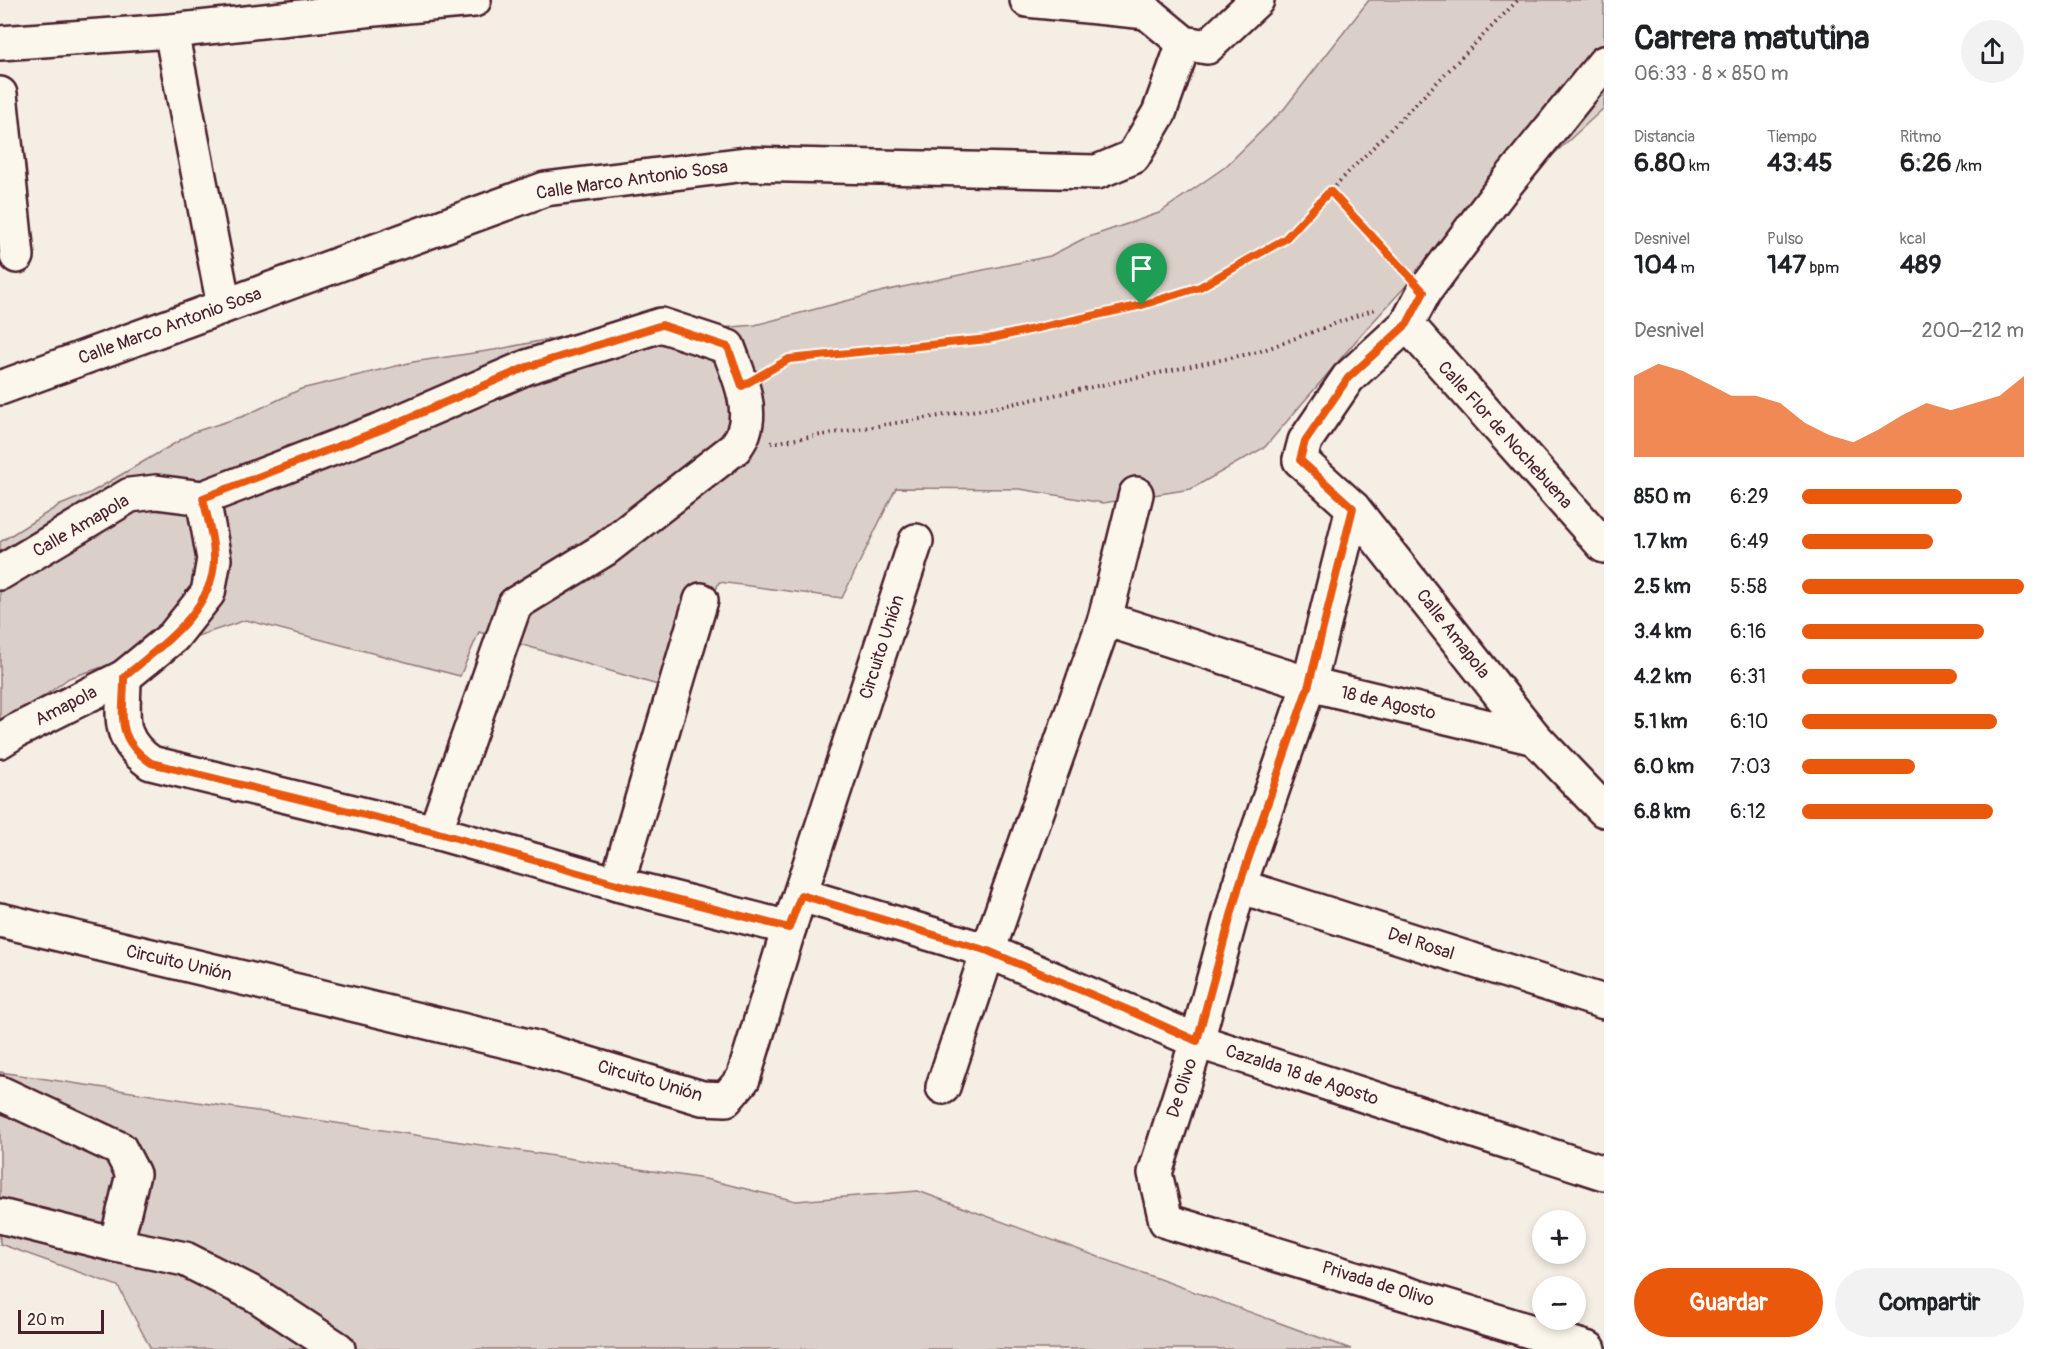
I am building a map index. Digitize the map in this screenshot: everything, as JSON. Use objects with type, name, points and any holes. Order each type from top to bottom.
[{"type":"street","points":[[0,43],[171,31],[373,4],[474,0]]},
{"type":"street","points":[[1028,0],[1140,6],[1184,43],[1207,47],[1257,0]]},
{"type":"street","points":[[171,31],[224,306]]},
{"type":"street","name":"Calle Marco Antonio Sosa","points":[[0,388],[545,189],[746,164],[1097,172],[1133,157],[1159,113],[1184,43]]},
{"type":"street","points":[[1393,316],[1424,292],[1501,190],[1604,63]]},
{"type":"street","points":[[0,94],[17,256]]},
{"type":"street","name":"Calle Amapola","points":[[1393,316],[1305,441],[1300,460],[1353,508],[1535,738],[1604,810]]},
{"type":"street","name":"Calle Flor de Nochebuena","points":[[1393,316],[1604,546]]},
{"type":"street","name":"Calle Amapola","points":[[0,573],[130,495],[156,492],[206,510],[383,429],[527,367],[662,325],[728,347],[742,386]]},
{"type":"street","points":[[435,832],[515,604],[605,549],[735,448],[744,431],[746,410],[742,386]]},
{"type":"street","points":[[943,1087],[988,951],[1105,619],[1136,494]]},
{"type":"street","name":"De Olivo","points":[[1166,1221],[1155,1173],[1197,1041],[1239,886],[1309,684],[1353,508]]},
{"type":"street","name":"Amapola","points":[[0,741],[124,677],[173,637],[208,593],[214,559],[206,510]]},
{"type":"street","name":"Circuito Unión","points":[[0,920],[532,1047],[702,1098],[726,1099],[743,1079],[789,928],[916,541]]},
{"type":"street","points":[[617,884],[701,600]]},
{"type":"street","name":"18 de Agosto","points":[[1105,619],[1309,684],[1535,738]]},
{"type":"street","points":[[124,677],[124,733],[136,752],[151,763],[435,832],[617,884],[789,928]]},
{"type":"street","name":"Del Rosal","points":[[1239,886],[1604,1002]]},
{"type":"street","name":"Cazalda 18 de Agosto","points":[[801,895],[988,951],[1197,1041],[1604,1173]]},
{"type":"street","points":[[0,1093],[120,1149],[133,1174],[116,1245]]},
{"type":"street","points":[[0,1216],[116,1245],[185,1259],[256,1295],[338,1349]]},
{"type":"street","name":"Privada de Olivo","points":[[1166,1221],[1589,1349]]},
{"type":"path","points":[[742,386],[789,359],[988,339],[1142,305],[1200,287],[1285,239],[1518,0]]},
{"type":"path","points":[[1330,191],[1424,292]]},
{"type":"path","points":[[735,448],[1002,406],[1257,352],[1393,316]]},
{"type":"shaded area","points":[[1369,0],[1604,0],[1604,108],[1541,166],[1436,253],[1360,336],[1265,447],[1191,489],[1103,503],[1020,489],[896,488],[842,598],[719,582],[678,691],[479,632],[460,676],[246,620],[69,678],[0,728],[0,542],[58,506],[90,493],[194,432],[244,416],[301,389],[413,362],[494,350],[586,332],[686,331],[755,325],[884,291],[1050,256],[1083,239],[1159,213],[1225,167],[1284,109]]},
{"type":"shaded area","points":[[0,1072],[705,1179],[796,1201],[918,1191],[1351,1349],[151,1349],[118,1286],[0,1244]]},
{"type":"route","points":[[1330,191],[1424,292],[1407,324],[1348,378],[1305,441],[1300,460],[1353,508],[1309,684],[1239,886],[1197,1041],[988,951],[801,895],[789,928],[617,884],[435,832],[151,763],[136,752],[124,733],[124,677],[173,637],[208,593],[214,559],[203,498],[383,429],[527,367],[662,325],[728,347],[742,386],[789,359],[988,339],[1142,305],[1200,287],[1285,239],[1330,191]]}]
